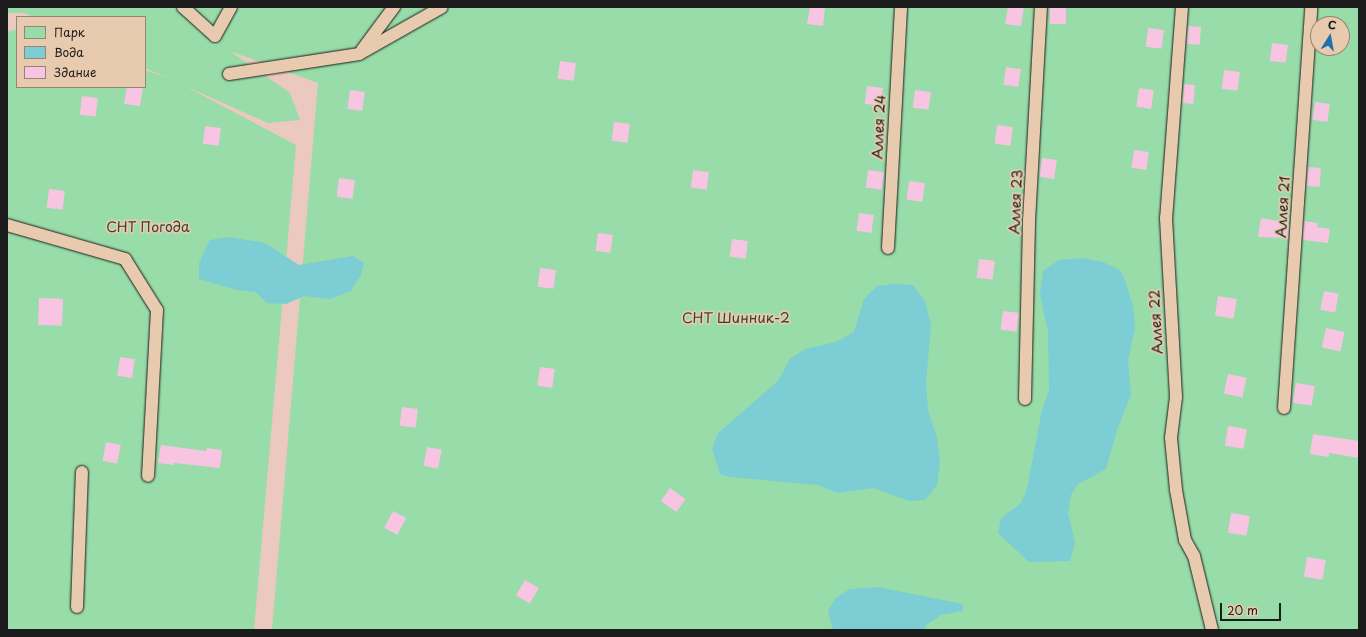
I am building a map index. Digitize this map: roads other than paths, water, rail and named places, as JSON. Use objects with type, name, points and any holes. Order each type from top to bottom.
[{"type":"lane","points":[[182,7],[215,36],[231,7]]},
{"type":"lane","points":[[358,54],[394,7]]},
{"type":"lane","points":[[229,74],[358,54],[442,7]]},
{"type":"lane","name":"Аллея 24","points":[[888,248],[901,7]]},
{"type":"lane","name":"Аллея 23","points":[[1025,399],[1029,221],[1041,7]]},
{"type":"lane","name":"Аллея 22","points":[[1182,7],[1166,218],[1176,398],[1172,438],[1176,490],[1185,540],[1194,556],[1212,630]]},
{"type":"lane","name":"Аллея 21","points":[[1284,408],[1311,7]]},
{"type":"lane","points":[[7,225],[125,259],[157,310],[148,476]]},
{"type":"lane","points":[[77,607],[82,472]]},
{"type":"water","points":[[230,237],[265,243],[299,265],[353,256],[364,263],[361,275],[351,291],[330,299],[304,296],[286,304],[267,303],[256,292],[237,290],[199,279],[199,263],[210,240]]},
{"type":"water","points":[[1083,258],[1103,262],[1121,271],[1126,284],[1133,306],[1135,328],[1128,360],[1131,395],[1117,430],[1106,469],[1078,484],[1071,495],[1068,513],[1075,543],[1070,561],[1029,562],[998,533],[1001,518],[1021,503],[1027,489],[1042,410],[1049,390],[1048,332],[1040,294],[1043,271],[1059,260]]},
{"type":"water","points":[[895,284],[913,285],[925,301],[931,325],[926,383],[928,410],[937,438],[940,462],[937,485],[925,500],[909,501],[873,488],[838,493],[818,485],[730,477],[720,474],[712,449],[718,433],[778,381],[790,359],[805,349],[836,342],[854,332],[864,299],[877,286]]},
{"type":"water","points":[[878,587],[963,604],[963,611],[941,615],[926,625],[924,630],[833,630],[828,610],[836,598],[850,589]]},
{"type":"park label","name":"СНТ Погода","points":[[148,227]]},
{"type":"park label","name":"СНТ Шинник-2","points":[[736,318]]}]
